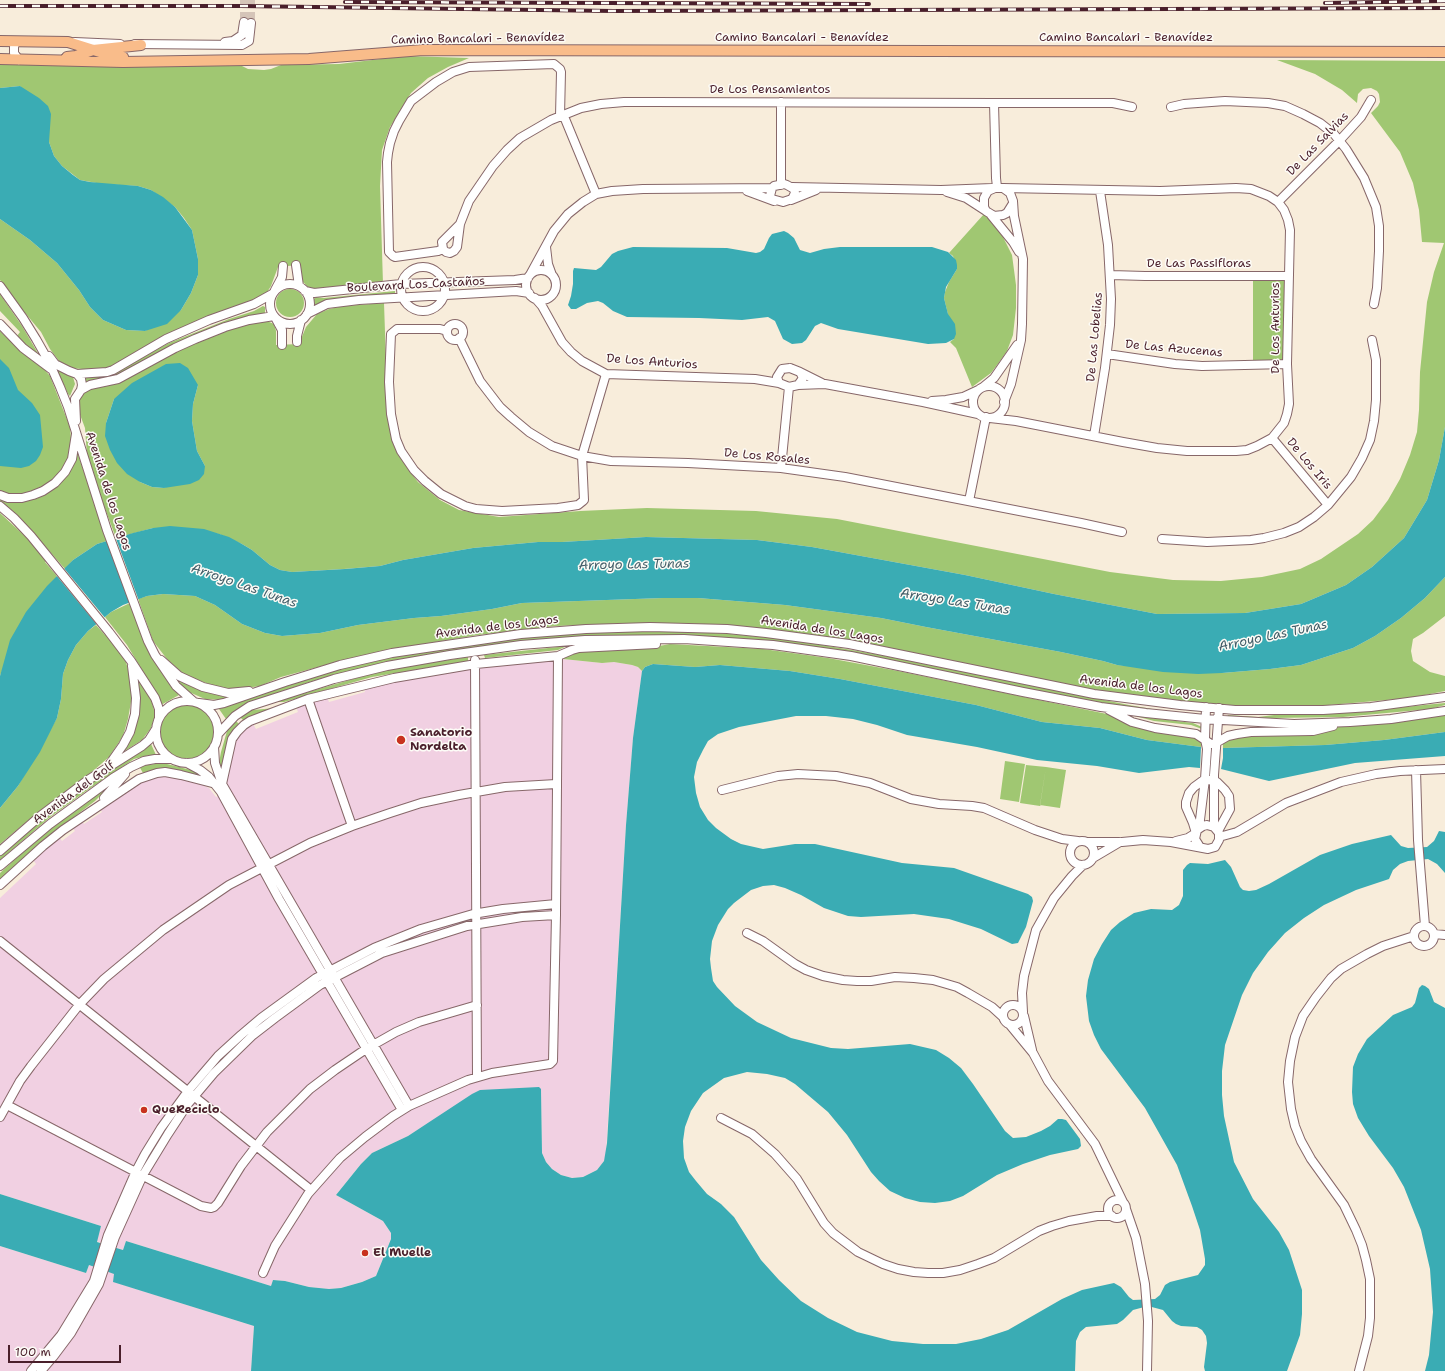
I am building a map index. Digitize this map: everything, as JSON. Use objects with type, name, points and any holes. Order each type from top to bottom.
[{"type":"main road","name":"Camino Bancalari - Benavídez","points":[[0,41],[68,42],[119,57],[159,61]]},
{"type":"main road","points":[[19,60],[73,56],[93,50],[141,45]]},
{"type":"main road","name":"Camino Bancalari - Benavídez","points":[[0,59],[95,62],[309,59],[423,50],[1445,52]]},
{"type":"street","points":[[68,42],[141,45],[207,44],[233,41],[239,38],[248,23]]},
{"type":"street","points":[[16,41],[14,53],[19,60]]},
{"type":"street","points":[[460,224],[457,248],[450,253],[442,249],[395,257],[389,252],[387,162],[390,143],[399,121],[411,101],[436,82],[453,72],[469,67],[554,64],[560,69],[561,115],[596,194]]},
{"type":"street","name":"De Las Salvias","points":[[1278,202],[1361,117],[1371,100]]},
{"type":"street","points":[[1171,107],[1184,104],[1232,101],[1262,102],[1285,106],[1320,123],[1340,140],[1364,178],[1376,207],[1379,226],[1379,251],[1374,304]]},
{"type":"street","name":"De Los Pensamientos","points":[[460,224],[469,201],[481,181],[507,150],[535,128],[561,115],[581,108],[624,102],[1112,103],[1132,107]]},
{"type":"street","points":[[780,102],[781,185]]},
{"type":"street","points":[[994,103],[997,188]]},
{"type":"street","points":[[553,294],[546,299],[538,299],[532,296],[526,286],[529,276],[554,230],[568,214],[583,202],[596,194],[612,191],[643,189],[772,188],[781,185],[792,187],[823,188],[941,190],[1034,188],[1100,191],[1160,191],[1240,188],[1252,189],[1278,202]]},
{"type":"street","points":[[791,200],[795,193],[792,187]]},
{"type":"street","points":[[772,188],[770,196],[776,201]]},
{"type":"street","points":[[741,189],[783,202],[823,188]]},
{"type":"street","points":[[1020,340],[1003,367],[994,378],[980,389],[973,400],[975,410],[985,416],[999,414],[1004,404],[1011,384],[1020,340],[1022,324],[1023,260],[1013,203],[1010,193],[997,188],[985,194],[984,207],[1013,242],[1023,260]]},
{"type":"street","points":[[941,190],[966,198],[994,216],[1004,215],[1011,209],[1013,203],[1024,192],[1034,188]]},
{"type":"street","name":"De Las Lobelias","points":[[1094,436],[1107,354],[1111,306],[1111,275],[1100,191]]},
{"type":"street","name":"De Los Anturios","points":[[923,402],[985,416],[1157,448],[1206,452],[1247,450],[1266,442],[1279,430],[1287,414],[1289,404],[1288,276],[1290,230],[1284,210],[1278,202]]},
{"type":"street","points":[[442,249],[442,242],[460,224]]},
{"type":"street","points":[[546,244],[548,264],[556,285],[549,304],[548,317]]},
{"type":"street","points":[[81,390],[90,385],[118,379],[182,345],[225,327],[249,320],[275,317],[281,322],[288,324],[301,320],[307,314],[310,302],[302,288],[296,265]]},
{"type":"street","points":[[282,345],[282,330],[270,306],[273,293],[282,277],[283,266]]},
{"type":"street","points":[[422,267],[436,271],[444,282],[444,295],[442,301],[431,310],[418,311],[406,304],[402,298],[400,291],[401,284],[408,272],[414,268],[422,267]]},
{"type":"street","points":[[529,276],[534,272],[542,270],[553,276]]},
{"type":"street","name":"De Las Passifloras","points":[[1111,275],[1288,276]]},
{"type":"street","name":"Boulevard Los Castaños","points":[[302,288],[314,293],[401,284],[515,280],[529,276]]},
{"type":"street","points":[[23,318],[37,332],[55,364],[77,374],[107,372],[166,339],[209,320],[254,304],[273,293],[279,287],[286,284],[293,284],[302,288]]},
{"type":"street","name":"Avenida de los Lagos","points":[[0,286],[23,318],[53,371],[68,407],[108,530],[155,655],[176,686],[196,702],[214,705],[224,704],[261,690],[340,665],[392,653],[521,634],[586,629],[650,627],[727,630],[815,639],[849,644],[1094,694],[1135,700],[1206,707],[1323,710],[1371,707],[1445,697]]},
{"type":"street","name":"Boulevard Los Castaños","points":[[307,314],[327,304],[335,302],[516,291],[532,296]]},
{"type":"street","name":"De Los Anturios","points":[[532,296],[542,306],[562,342],[571,352],[582,361],[606,374],[755,379]]},
{"type":"street","points":[[297,342],[301,320]]},
{"type":"street","points":[[0,324],[23,348],[53,371]]},
{"type":"street","points":[[452,325],[459,325],[463,332],[459,338],[455,340],[450,338],[447,331],[452,325]]},
{"type":"street","points":[[447,331],[440,329],[397,329],[391,334],[389,382],[391,414],[396,439],[414,470],[441,494],[453,501],[476,508],[502,511],[558,508],[578,505],[584,500],[582,456],[606,374]]},
{"type":"street","name":"De Los Rosales","points":[[459,338],[480,381],[500,407],[529,432],[552,446],[582,456],[611,461],[781,468],[845,477],[1122,532]]},
{"type":"street","points":[[1162,539],[1225,542],[1251,540],[1284,534],[1314,517],[1328,505],[1352,477],[1370,440],[1376,400],[1376,360],[1372,340]]},
{"type":"street","name":"De Las Azucenas","points":[[1107,354],[1202,366],[1288,364]]},
{"type":"street","points":[[755,379],[768,376],[782,369],[790,368],[825,384]]},
{"type":"street","points":[[780,384],[777,377],[782,369]]},
{"type":"street","points":[[798,385],[802,378],[800,372]]},
{"type":"street","points":[[0,495],[8,498],[22,498],[32,495],[43,491],[55,483],[65,472],[72,459],[76,431],[75,399],[81,390],[82,382],[77,374]]},
{"type":"street","points":[[755,379],[789,387],[798,385],[825,384],[923,402],[963,397],[987,386],[1001,392],[1008,414],[1016,421]]},
{"type":"street","points":[[781,468],[789,387]]},
{"type":"street","points":[[969,501],[985,416]]},
{"type":"street","name":"De Los Iris","points":[[1272,438],[1328,505]]},
{"type":"street","points":[[0,506],[14,518],[49,558],[131,661],[155,698],[159,709],[156,738],[164,753],[171,759],[188,763],[195,762],[203,758],[209,754],[214,747],[218,734],[215,719],[209,710],[196,702],[186,701],[173,704],[167,708],[159,718]]},
{"type":"street","points":[[221,787],[232,739],[237,732],[250,721],[289,705],[394,678],[476,664],[558,656],[579,648],[646,645],[684,639]]},
{"type":"street","name":"Avenida de los Lagos","points":[[218,734],[235,716],[255,705],[334,679],[387,666],[475,652],[585,640],[684,639],[773,646],[851,656],[1101,707],[1205,719],[1294,724],[1391,719],[1445,711]]},
{"type":"street","points":[[475,652],[477,1077]]},
{"type":"street","points":[[155,655],[180,676],[203,687],[228,693],[261,690]]},
{"type":"street","points":[[263,1273],[282,1233],[311,1190],[340,1158],[365,1137],[406,1108],[438,1092],[477,1077],[492,1073],[550,1064],[553,1061],[558,656]]},
{"type":"street","points":[[107,768],[130,732],[135,714],[135,681],[131,661]]},
{"type":"street","points":[[308,699],[352,826]]},
{"type":"street","points":[[255,705],[289,705]]},
{"type":"street","points":[[1101,707],[1132,722],[1155,728],[1192,733],[1216,746]]},
{"type":"street","points":[[722,790],[778,776],[804,774],[836,776],[870,783],[911,799],[939,804],[984,808],[1020,825],[1062,839],[1088,842],[1122,842],[1143,840],[1171,842],[1204,849],[1211,848],[1217,844],[1217,831],[1205,739],[1206,707]]},
{"type":"street","points":[[1200,847],[1196,842],[1216,746],[1219,708]]},
{"type":"street","points":[[1216,746],[1228,736],[1237,734],[1250,732],[1313,731],[1350,722]]},
{"type":"street","name":"Avenida del Golf","points":[[0,851],[45,812],[88,780],[146,743],[156,729]]},
{"type":"street","points":[[214,747],[215,762],[221,787],[330,980],[406,1108]]},
{"type":"street","name":"Avenida del Golf","points":[[0,866],[50,824],[101,786],[131,767],[144,761],[171,759]]},
{"type":"street","points":[[188,763],[200,770],[221,787]]},
{"type":"street","points":[[95,808],[131,767]]},
{"type":"street","points":[[1171,842],[1183,840],[1207,825],[1217,831],[1237,832],[1286,803],[1341,782],[1376,774],[1445,769]]},
{"type":"street","points":[[1416,770],[1418,840],[1425,926]]},
{"type":"street","points":[[0,886],[43,846],[95,808],[139,779],[157,772],[181,774],[221,787]]},
{"type":"street","points":[[1198,830],[1186,808],[1186,802],[1189,793],[1194,787],[1210,777]]},
{"type":"street","points":[[1210,777],[1230,796],[1230,809],[1217,831]]},
{"type":"street","points":[[0,1117],[30,1066],[79,1005],[104,979],[162,930],[229,886],[265,865],[310,843],[352,826],[421,803],[476,792],[526,785],[556,784]]},
{"type":"street","points":[[1062,839],[1070,852],[1073,861],[1072,876]]},
{"type":"street","points":[[1070,852],[1072,845],[1078,841]]},
{"type":"street","points":[[1088,842],[1094,850],[1093,858]]},
{"type":"street","points":[[1033,1053],[1023,1014],[1022,992],[1028,959],[1036,930],[1054,898],[1072,876],[1093,858],[1122,842]]},
{"type":"street","points":[[1073,861],[1083,865]]},
{"type":"street","points":[[41,1371],[71,1333],[94,1281],[108,1235],[120,1218],[139,1173],[168,1134],[192,1093],[218,1056],[241,1035],[261,1018],[326,972],[374,948],[420,929],[476,914],[503,909],[556,904]]},
{"type":"street","points":[[192,1093],[253,1035],[297,1001],[330,980],[382,953],[439,934],[476,924],[522,917],[556,915]]},
{"type":"street","points":[[1425,926],[1431,928],[1434,934],[1431,944],[1425,946],[1418,945],[1414,936],[1418,928],[1425,926]]},
{"type":"street","points":[[747,933],[763,940],[795,964],[823,976],[857,981],[871,981],[895,977],[933,980],[957,988],[992,1007],[1003,1017],[1033,1053],[1048,1081],[1095,1144],[1132,1225],[1142,1262],[1146,1293],[1148,1321],[1147,1371]]},
{"type":"street","points":[[1434,934],[1445,936]]},
{"type":"street","points":[[1359,1371],[1368,1336],[1370,1318],[1370,1279],[1366,1260],[1356,1230],[1344,1205],[1311,1159],[1298,1133],[1291,1109],[1288,1082],[1290,1061],[1295,1037],[1303,1016],[1331,978],[1341,969],[1377,948],[1414,936]]},
{"type":"street","points":[[0,941],[192,1093],[311,1190]]},
{"type":"street","points":[[1003,1017],[1009,1006],[1022,992]]},
{"type":"street","points":[[7,1105],[202,1206],[212,1208],[218,1203],[256,1146],[289,1109],[310,1089],[334,1070],[369,1047],[396,1032],[419,1022],[477,1005]]},
{"type":"street","points":[[992,1007],[1019,1006],[1023,1014],[1020,1022],[1010,1025]]},
{"type":"street","points":[[721,1118],[752,1134],[775,1154],[797,1179],[819,1216],[833,1233],[863,1255],[898,1269],[928,1273],[943,1273],[960,1270],[994,1258],[1052,1226],[1097,1216],[1122,1216],[1124,1206]]},
{"type":"street","points":[[1115,1186],[1115,1195],[1110,1204],[1109,1212],[1114,1217],[1132,1225]]},
{"type":"street","points":[[1097,1216],[1116,1200],[1124,1206]]},
{"type":"street","points":[[31,1371],[84,1303]]},
{"type":"shaded area","points":[[563,659],[602,663],[614,662],[632,665],[638,667],[642,671],[633,738],[626,825],[606,1153],[604,1161],[597,1170],[583,1177],[572,1178],[561,1175],[552,1169],[546,1162],[542,1153],[541,1089],[424,1126],[408,1136],[372,1153],[336,1195],[383,1221],[392,1236],[376,1276],[341,1288],[329,1289],[273,1280],[271,1286],[126,1241],[123,1250],[96,1241],[101,1226],[0,1194],[0,898],[36,864],[33,860],[59,837],[62,841],[75,831],[72,827],[81,820],[84,824],[102,812],[99,807],[152,776],[167,775],[189,779],[209,788],[216,797],[230,790],[226,780],[235,740],[245,728],[253,724],[256,729],[298,712],[296,707],[327,696],[329,702],[365,692],[364,686],[472,668],[539,660]]},
{"type":"shaded area","points":[[0,1246],[86,1273],[89,1265],[115,1274],[114,1282],[254,1326],[251,1371],[0,1371]]},
{"type":"green space","points":[[406,56],[469,58],[428,78],[411,93],[390,127],[382,150],[380,186],[383,284],[316,290],[308,287],[300,278],[298,265],[278,267],[271,286],[266,294],[258,300],[111,367],[93,370],[71,368],[62,365],[50,349],[41,332],[0,280],[0,219],[30,240],[57,263],[79,290],[90,307],[103,320],[126,330],[145,331],[181,310],[191,293],[198,275],[198,259],[192,230],[184,218],[175,207],[151,190],[138,186],[102,184],[80,180],[62,166],[54,156],[49,142],[49,129],[20,86],[0,88],[0,62],[240,65],[248,69],[264,70],[281,65],[339,64]]},
{"type":"green space","points":[[1277,60],[1445,61],[1445,427],[1439,460],[1427,500],[1404,538],[1372,567],[1346,585],[1301,604],[1245,613],[1157,614],[965,575],[812,547],[757,540],[646,537],[538,542],[473,548],[403,560],[380,566],[292,572],[280,570],[270,565],[252,550],[219,534],[153,528],[116,538],[101,498],[87,455],[85,428],[79,412],[77,400],[82,391],[210,336],[255,321],[267,321],[274,324],[276,331],[276,345],[299,344],[306,327],[317,314],[329,309],[344,306],[384,303],[388,420],[392,437],[398,452],[418,482],[440,500],[459,510],[499,517],[647,508],[756,511],[837,519],[1110,572],[1173,580],[1221,581],[1262,577],[1300,569],[1321,559],[1358,534],[1373,520],[1388,500],[1400,479],[1410,455],[1417,432],[1420,372],[1427,302],[1434,272],[1444,243],[1422,242],[1419,210],[1413,183],[1400,152],[1371,113],[1380,102],[1377,91],[1371,88],[1363,89],[1358,94],[1357,103],[1342,90],[1315,74]],"holes":[[[198,385],[193,404],[192,421],[197,451],[205,466],[164,488],[152,487],[140,482],[106,423],[114,399]]]},
{"type":"green space","points":[[984,214],[1000,231],[1012,255],[1016,285],[1016,308],[1013,335],[1007,351],[991,373],[972,387],[956,348],[950,342],[954,339],[944,298],[949,282],[957,269],[953,256],[949,253]]},
{"type":"green space","points":[[1253,279],[1285,279],[1285,362],[1253,362]]},
{"type":"green space","points":[[290,289],[296,290],[300,293],[303,297],[303,309],[300,313],[296,316],[290,317],[284,316],[280,313],[277,309],[276,303],[277,297],[280,293],[284,290]]},
{"type":"green space","points":[[395,291],[395,295],[315,306],[314,299],[316,297],[324,298]]},
{"type":"green space","points":[[0,294],[22,326],[39,355],[23,343],[17,336],[20,332],[0,311]]},
{"type":"green space","points":[[263,306],[265,307],[265,313],[230,323],[117,376],[99,381],[84,382],[83,377],[99,377],[109,375],[169,343],[229,319],[254,311]]},
{"type":"green space","points":[[0,331],[50,376],[70,427],[71,438],[68,458],[64,467],[53,480],[36,491],[17,495],[0,493]]},
{"type":"green space","points":[[56,368],[73,377],[75,384],[70,396],[68,394]]},
{"type":"green space","points":[[77,451],[107,541],[97,544],[73,560],[65,569],[18,517],[0,502],[0,499],[24,501],[38,498],[50,490]]},
{"type":"green space","points":[[0,513],[29,540],[47,560],[45,562],[57,576],[0,676]]},
{"type":"green space","points":[[1445,577],[1445,616],[1413,639],[1411,651],[1413,661],[1430,672],[1445,676],[1445,691],[1410,698],[1329,705],[1229,705],[1172,701],[1119,694],[746,627],[705,624],[637,623],[556,626],[478,635],[406,647],[333,663],[281,677],[260,686],[232,690],[217,687],[190,677],[182,673],[167,659],[153,641],[138,599],[163,594],[195,596],[215,605],[242,624],[265,633],[282,636],[320,633],[358,625],[441,616],[522,603],[698,598],[785,605],[881,618],[1061,652],[1117,665],[1222,673],[1301,665],[1353,648],[1375,636],[1401,618],[1425,598]]},
{"type":"green space","points":[[130,603],[179,695],[161,705],[159,698],[127,645],[105,617],[111,612]]},
{"type":"green space","points":[[96,625],[105,635],[108,633],[119,648],[126,662],[132,684],[132,696],[123,736],[109,757],[0,844],[0,808],[18,786],[57,718],[61,699],[63,674],[68,660],[76,645],[88,631]]},
{"type":"green space","points":[[678,631],[793,640],[875,654],[1129,705],[1158,710],[1199,714],[1115,706],[837,651],[679,635],[587,637],[378,665],[322,678],[285,690],[243,705],[226,719],[219,709],[320,674],[376,660],[484,643],[542,636],[586,632]]},
{"type":"green space","points":[[670,644],[763,649],[828,658],[898,671],[1107,714],[1190,735],[1202,743],[1201,747],[1147,740],[1100,728],[1042,722],[976,705],[790,671],[720,665],[695,667],[653,664],[645,667],[642,671],[638,667],[632,665],[614,662],[602,663],[563,659],[570,653],[603,649],[643,649]]},
{"type":"green space","points":[[567,646],[558,650],[485,658],[484,655]]},
{"type":"green space","points":[[468,657],[468,661],[372,677],[284,702],[274,702],[370,674],[402,667]]},
{"type":"green space","points":[[175,677],[235,695],[224,700],[205,699],[189,692]]},
{"type":"green space","points":[[137,679],[150,696],[154,710],[154,719],[151,728],[142,740],[120,754],[126,742]]},
{"type":"green space","points":[[1445,703],[1445,705],[1430,709],[1343,717],[1270,718],[1228,717],[1228,715],[1258,717],[1282,714],[1343,713]]},
{"type":"green space","points":[[182,705],[192,705],[202,709],[210,717],[214,727],[214,737],[210,747],[202,755],[192,759],[182,759],[172,755],[164,747],[160,737],[160,727],[164,717],[172,709]]},
{"type":"green space","points":[[276,708],[244,721],[239,716],[252,710]]},
{"type":"green space","points":[[1445,714],[1445,732],[1384,740],[1325,745],[1223,748],[1223,741],[1237,735],[1318,731],[1348,725]]},
{"type":"green space","points":[[1135,716],[1193,723],[1202,727],[1202,729],[1191,725],[1154,721]]},
{"type":"green space","points":[[235,720],[239,724],[229,738],[221,774],[218,768],[221,752],[227,731]]},
{"type":"green space","points":[[151,744],[156,755],[134,759],[89,789],[49,818],[0,860],[0,855],[47,814],[87,785]]},
{"type":"green space","points":[[1005,761],[1025,764],[1019,802],[1000,799]]},
{"type":"green space","points":[[163,763],[191,770],[208,779],[158,769],[143,773],[139,766]]},
{"type":"green space","points":[[1026,765],[1046,767],[1040,806],[1020,803]]},
{"type":"green space","points":[[1046,767],[1066,770],[1060,808],[1040,805]]},
{"type":"green space","points":[[114,782],[95,801],[45,839],[0,880],[0,873],[42,835]]},
{"type":"water","points":[[20,86],[39,98],[48,106],[51,114],[49,142],[54,156],[62,166],[80,180],[138,186],[151,190],[163,197],[175,207],[192,230],[198,259],[198,275],[191,293],[181,310],[167,324],[145,331],[126,330],[103,320],[90,307],[79,290],[57,263],[30,240],[0,219],[0,88]]},
{"type":"water","points":[[784,231],[794,238],[800,250],[810,253],[840,247],[932,247],[948,252],[956,260],[957,265],[957,269],[946,287],[944,298],[948,314],[955,324],[956,334],[954,339],[946,343],[928,344],[838,329],[821,323],[815,326],[806,340],[802,343],[792,344],[783,339],[775,321],[768,317],[742,320],[627,317],[613,311],[598,301],[587,303],[576,309],[571,309],[568,305],[573,284],[574,268],[596,270],[601,267],[612,254],[618,251],[633,247],[727,248],[756,253],[764,249],[772,234]]},
{"type":"water","points":[[0,359],[9,368],[18,390],[32,403],[40,415],[43,447],[36,461],[29,466],[21,468],[0,466]]},
{"type":"water","points":[[180,363],[188,368],[198,385],[193,404],[192,421],[197,451],[205,466],[204,474],[199,480],[190,484],[164,488],[152,487],[127,474],[117,463],[105,436],[106,423],[114,399],[132,383],[166,364]]},
{"type":"water","name":"Arroyo Las Tunas","points":[[1445,427],[1445,577],[1425,598],[1401,618],[1375,636],[1353,648],[1301,665],[1222,673],[1198,674],[1163,672],[1117,665],[1061,652],[881,618],[785,605],[698,598],[522,603],[441,616],[358,625],[320,633],[282,636],[265,633],[242,624],[215,605],[195,596],[163,594],[147,596],[123,605],[111,612],[88,631],[76,645],[63,674],[61,699],[57,718],[40,752],[18,786],[0,808],[0,676],[10,640],[26,612],[47,586],[73,560],[97,544],[133,533],[170,526],[204,529],[229,537],[252,550],[270,565],[280,570],[292,572],[380,566],[403,560],[473,548],[538,542],[646,537],[757,540],[812,547],[965,575],[1157,614],[1245,613],[1301,604],[1346,585],[1372,567],[1404,538],[1427,500],[1439,460]]},
{"type":"water","points":[[653,664],[695,667],[720,665],[790,671],[976,705],[1042,722],[1100,728],[1147,740],[1201,747],[1200,768],[1189,767],[1139,773],[1097,766],[1037,760],[977,747],[907,735],[853,719],[826,716],[796,716],[739,727],[718,734],[708,741],[703,750],[697,762],[694,777],[700,807],[708,820],[716,828],[741,844],[763,849],[795,844],[815,844],[902,863],[954,868],[1028,894],[1032,897],[1033,901],[1026,927],[1018,943],[1012,944],[981,929],[949,919],[914,914],[861,917],[848,916],[824,908],[785,888],[774,885],[763,886],[751,890],[728,909],[718,925],[712,941],[710,959],[713,981],[735,1006],[757,1022],[791,1038],[831,1048],[848,1049],[910,1044],[936,1050],[961,1068],[1005,1131],[1013,1138],[1026,1137],[1050,1126],[1058,1119],[1062,1119],[1066,1120],[1080,1139],[1081,1146],[1078,1149],[1050,1155],[1023,1164],[997,1175],[963,1196],[950,1201],[935,1203],[920,1202],[905,1198],[890,1191],[879,1181],[871,1172],[847,1135],[828,1112],[795,1084],[785,1078],[747,1072],[724,1078],[703,1093],[691,1111],[685,1127],[683,1141],[684,1158],[689,1172],[707,1194],[721,1204],[734,1217],[761,1260],[801,1301],[828,1318],[857,1332],[892,1341],[923,1344],[956,1344],[981,1339],[1008,1330],[1062,1299],[1082,1290],[1114,1283],[1121,1287],[1133,1300],[1155,1299],[1160,1295],[1165,1285],[1170,1282],[1198,1275],[1205,1265],[1200,1230],[1177,1165],[1145,1108],[1101,1049],[1089,1021],[1086,996],[1088,980],[1094,959],[1102,944],[1111,930],[1134,913],[1151,909],[1172,910],[1179,905],[1183,896],[1183,870],[1190,863],[1208,864],[1225,860],[1231,867],[1240,887],[1243,890],[1249,891],[1256,890],[1269,884],[1320,855],[1352,844],[1391,835],[1401,846],[1408,848],[1427,847],[1434,841],[1439,831],[1445,832],[1445,873],[1437,864],[1428,859],[1408,861],[1400,864],[1393,870],[1389,879],[1356,890],[1324,905],[1285,933],[1268,952],[1253,973],[1242,995],[1225,1045],[1222,1071],[1222,1095],[1224,1116],[1234,1162],[1253,1199],[1279,1232],[1289,1250],[1302,1290],[1300,1335],[1287,1371],[1205,1371],[1204,1367],[1207,1343],[1206,1336],[1202,1330],[1197,1327],[1181,1326],[1176,1324],[1163,1310],[1148,1306],[1133,1310],[1117,1324],[1086,1327],[1080,1332],[1076,1341],[1075,1371],[251,1371],[254,1326],[113,1282],[114,1274],[89,1265],[86,1273],[0,1246],[0,1194],[101,1226],[97,1242],[123,1250],[126,1241],[271,1286],[273,1280],[329,1289],[341,1288],[362,1282],[376,1276],[391,1239],[391,1233],[383,1221],[336,1195],[372,1153],[408,1136],[480,1090],[539,1087],[541,1089],[542,1153],[546,1162],[552,1169],[561,1175],[572,1178],[583,1177],[597,1170],[604,1161],[607,1143],[626,825],[633,738],[642,671],[645,667]]},
{"type":"water","points":[[1445,732],[1445,756],[1355,763],[1269,781],[1221,769],[1223,748],[1325,745],[1384,740]]},
{"type":"water","points":[[1422,985],[1429,989],[1434,1002],[1445,1008],[1445,1371],[1425,1371],[1429,1355],[1433,1312],[1430,1269],[1421,1230],[1404,1187],[1393,1168],[1369,1136],[1358,1118],[1353,1104],[1352,1092],[1353,1067],[1358,1054],[1367,1039],[1393,1015],[1412,1007],[1415,1003],[1419,988]]},
{"type":"pier","points":[[115,536],[139,601],[130,604],[107,539]]},
{"type":"pier","points":[[63,567],[106,619],[98,626],[56,575]]},
{"type":"tunnel","points":[[244,0],[244,22]]},
{"type":"tunnel","points":[[251,0],[251,23]]},
{"type":"railway","points":[[1325,3],[1445,1]]},
{"type":"railway","points":[[345,2],[869,4]]},
{"type":"railway","points":[[0,6],[240,6],[614,11],[1445,8]]},
{"type":"place","name":"Sanatorio Nordelta","points":[[401,740]]},
{"type":"place","name":"QueReciclo","points":[[144,1110]]},
{"type":"place","name":"El Muelle","points":[[365,1253]]}]
